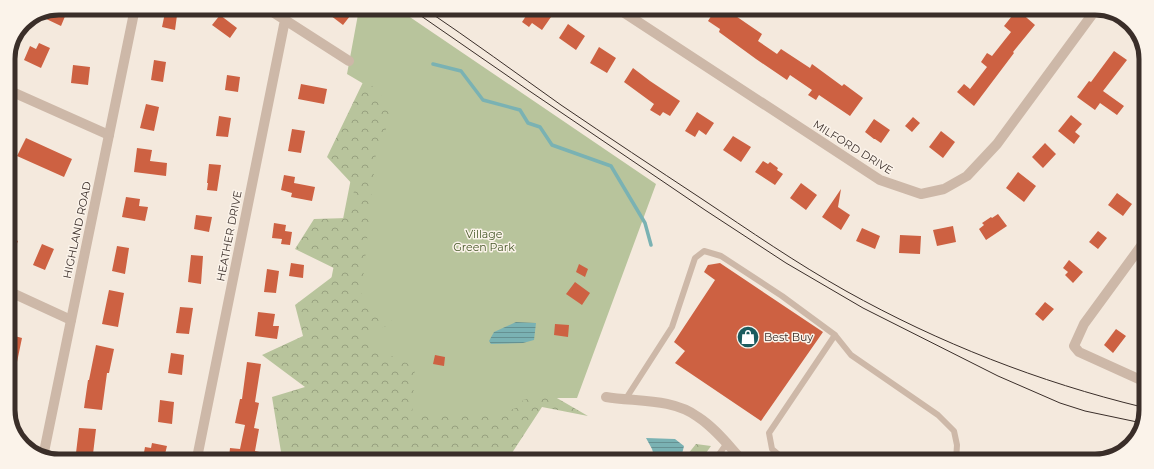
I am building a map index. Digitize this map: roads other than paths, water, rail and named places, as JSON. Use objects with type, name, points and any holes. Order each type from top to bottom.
[{"type":"street","name":"HIGHLAND ROAD","points":[[44,452],[134,15]]},
{"type":"street","points":[[277,15],[349,61]]},
{"type":"street","name":"MILFORD DRIVE","points":[[628,15],[880,180],[921,194],[944,189],[967,176],[997,144],[1092,15]]},
{"type":"street","name":"HEATHER DRIVE","points":[[198,454],[285,20]]},
{"type":"street","points":[[15,93],[109,135]]},
{"type":"street","points":[[1139,249],[1084,324],[1074,346],[1079,352],[1139,379]]},
{"type":"street","points":[[15,294],[71,320]]},
{"type":"street","points":[[606,397],[672,405],[682,408],[698,416],[708,424],[736,454]]},
{"type":"lane","points":[[625,400],[672,328],[695,258],[704,252],[721,256],[782,296],[835,335],[851,355],[938,415],[954,431],[957,445],[956,454]]},
{"type":"lane","points":[[778,454],[772,449],[770,433],[835,335]]},
{"type":"lane","points":[[719,454],[726,444]]},
{"type":"water","points":[[516,322],[536,323],[534,340],[523,343],[491,344],[489,341],[494,332]]},
{"type":"water","points":[[646,438],[675,439],[684,446],[682,454],[654,454]]},
{"type":"waterway","points":[[433,64],[461,71],[483,100],[520,110],[528,123],[540,127],[552,145],[611,166],[645,223],[651,245]]},
{"type":"tram line","points":[[420,15],[705,210],[786,263],[863,308],[998,376],[1060,403],[1085,411],[1137,422]]},
{"type":"tram line","points":[[434,15],[596,129],[773,246],[846,291],[917,328],[990,359],[1065,386],[1139,406]]},
{"type":"place","name":"Best Buy","points":[[748,337]]},
{"type":"park label","name":"Village Green Park","points":[[484,240]]}]
